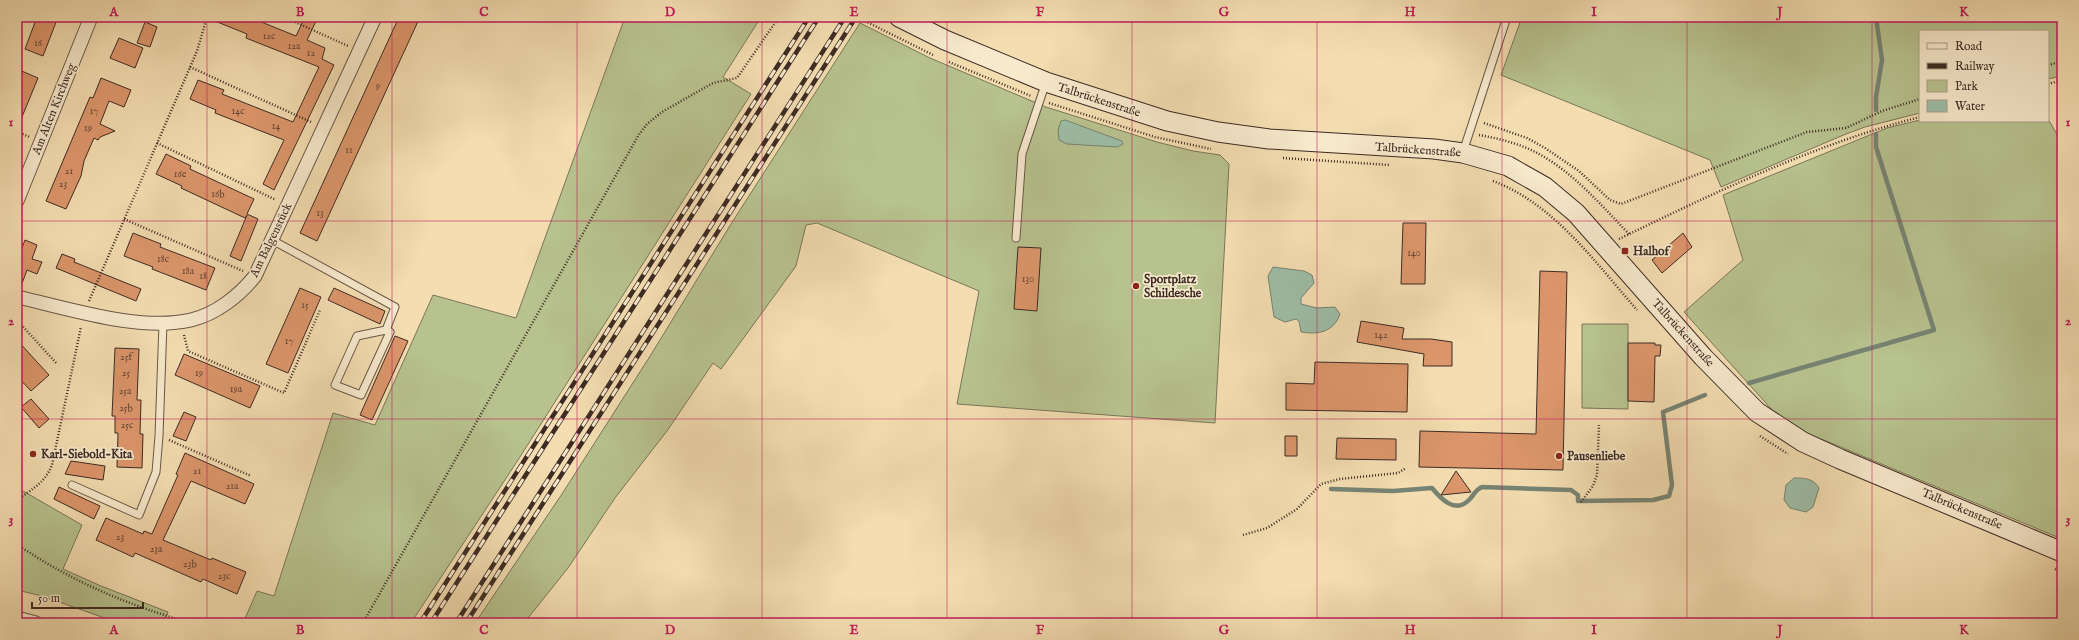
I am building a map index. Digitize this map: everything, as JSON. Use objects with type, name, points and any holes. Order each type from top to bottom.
[{"type":"main road","name":"Talbrückenstraße","points":[[899,17],[945,40],[1046,82],[1167,121],[1218,132],[1269,139],[1434,149],[1463,153],[1508,166],[1545,187],[1576,213],[1703,357],[1758,412],[1804,442],[1840,459],[2062,552]]},
{"type":"street","name":"Am Alten Kirchweg","points":[[17,201],[91,17]]},
{"type":"street","name":"Am Balgenstück","points":[[17,297],[132,322],[162,323],[191,320],[232,300],[244,290],[255,276],[375,17]]},
{"type":"street","points":[[17,618],[36,623]]},
{"type":"lane","points":[[1463,153],[1507,17]]},
{"type":"lane","points":[[1016,238],[1022,154],[1046,82]]},
{"type":"lane","points":[[272,240],[395,307],[386,330]]},
{"type":"lane","points":[[72,485],[139,515],[156,472],[159,436],[162,323]]},
{"type":"lane","points":[[386,330],[390,332],[361,395],[335,385],[357,336],[386,330]]},
{"type":"path","points":[[17,500],[41,484],[48,475],[52,465],[84,312],[190,67],[207,17]]},
{"type":"path","points":[[284,17],[359,52]]},
{"type":"path","points":[[363,623],[638,136],[647,124],[662,112],[713,83],[737,78],[779,17]]},
{"type":"path","points":[[857,17],[934,55]]},
{"type":"path","points":[[948,61],[1040,100],[1155,137],[1212,149]]},
{"type":"path","points":[[2049,65],[2062,61]]},
{"type":"path","points":[[190,67],[324,127]]},
{"type":"path","points":[[2049,84],[2062,80]]},
{"type":"path","points":[[1474,120],[1527,138],[1545,148],[1579,171],[1610,200],[1621,204],[1807,132],[1846,128],[1882,111],[1919,99]]},
{"type":"path","points":[[1628,234],[1686,206],[1857,135],[1919,117]]},
{"type":"path","points":[[157,143],[288,205]]},
{"type":"path","points":[[1281,158],[1397,165]]},
{"type":"path","points":[[1492,180],[1534,202],[1555,220],[1639,312]]},
{"type":"path","points":[[124,219],[255,276]]},
{"type":"path","points":[[181,321],[188,351],[284,393],[320,310]]},
{"type":"path","points":[[17,320],[57,364]]},
{"type":"path","points":[[1580,502],[1593,486],[1596,475],[1599,425]]},
{"type":"path","points":[[1754,431],[1772,445],[1791,455]]},
{"type":"path","points":[[159,436],[251,476]]},
{"type":"path","points":[[1243,535],[1268,528],[1298,509],[1321,484],[1340,479],[1398,473],[1406,468]]},
{"type":"path","points":[[17,545],[59,571],[167,616],[190,623]]},
{"type":"path","points":[[2049,566],[2062,572]]},
{"type":"green space","points":[[625,17],[761,17],[723,77],[751,94],[518,460],[411,623],[243,623],[257,591],[274,596],[333,413],[375,425],[433,295],[516,318]]},
{"type":"green space","points":[[1522,17],[2062,17],[2062,76],[2049,79],[2049,30],[1919,30],[1919,113],[1865,127],[1846,134],[1721,187],[1710,160],[1501,75]]},
{"type":"green space","points":[[860,23],[930,58],[1046,107],[1157,142],[1193,151],[1220,155],[1229,164],[1215,423],[957,404],[979,291],[817,223],[806,225],[796,266],[721,369],[713,363],[667,431],[615,498],[568,568],[524,623],[475,623],[562,494],[652,353],[731,224]]},
{"type":"green space","points":[[1919,120],[1919,122],[2049,122],[2049,121],[2062,143],[2062,539],[1802,431],[1773,411],[1684,312],[1743,260],[1723,195],[1887,128]]},
{"type":"green space","points":[[1582,324],[1628,324],[1628,409],[1582,408]]},
{"type":"green space","points":[[23,491],[82,525],[63,569],[101,586],[168,612],[164,623],[119,623],[42,596],[17,590],[17,495]]},
{"type":"water","points":[[1065,120],[1122,141],[1123,144],[1117,147],[1067,144],[1059,140],[1058,130],[1061,121]]},
{"type":"water","points":[[1273,267],[1304,271],[1312,275],[1314,283],[1301,298],[1301,304],[1317,308],[1335,307],[1340,314],[1334,325],[1325,331],[1307,333],[1301,332],[1299,321],[1296,319],[1285,322],[1274,317],[1268,276]]},
{"type":"water","points":[[1794,478],[1811,480],[1819,488],[1813,507],[1806,512],[1790,508],[1784,500],[1786,485]]},
{"type":"building","points":[[37,17],[58,17],[43,56],[25,49]]},
{"type":"building","points":[[205,17],[249,17],[296,36],[305,17],[318,17],[307,40],[325,48],[322,59],[334,65],[274,190],[263,184],[284,140],[215,113],[216,110],[190,99],[198,80],[224,90],[222,94],[293,122],[319,67],[246,38],[247,34]]},
{"type":"building","points":[[399,17],[420,17],[317,241],[300,233]]},
{"type":"building","points":[[145,22],[157,27],[150,47],[137,43]]},
{"type":"building","points":[[119,38],[143,48],[135,68],[110,58]]},
{"type":"building","points":[[17,69],[38,78],[17,129]]},
{"type":"building","points":[[101,78],[131,90],[124,107],[109,101],[100,124],[115,131],[100,137],[98,140],[94,138],[84,161],[81,176],[66,209],[46,201],[90,97],[93,98]]},
{"type":"building","points":[[166,154],[191,166],[190,169],[254,199],[247,214],[258,219],[241,261],[230,256],[247,215],[245,218],[181,188],[182,186],[156,174]]},
{"type":"building","points":[[1403,223],[1426,223],[1425,284],[1401,284]]},
{"type":"building","points":[[133,233],[161,244],[160,247],[215,268],[206,290],[152,269],[153,267],[124,256]]},
{"type":"building","points":[[1683,233],[1692,247],[1662,273],[1652,260]]},
{"type":"building","points":[[25,240],[37,245],[32,259],[42,262],[37,274],[27,270],[20,289],[17,289],[17,260]]},
{"type":"building","points":[[1018,247],[1041,248],[1037,311],[1014,309]]},
{"type":"building","points":[[62,254],[75,259],[74,262],[141,289],[136,301],[56,268]]},
{"type":"building","points":[[1540,271],[1567,272],[1563,470],[1419,467],[1420,431],[1536,434]]},
{"type":"building","points":[[300,288],[321,297],[288,373],[266,364]]},
{"type":"building","points":[[334,288],[385,311],[380,324],[328,300]]},
{"type":"building","points":[[1361,321],[1404,328],[1402,339],[1431,339],[1452,342],[1452,366],[1423,366],[1424,354],[1357,342]]},
{"type":"building","points":[[395,336],[408,341],[372,420],[360,415]]},
{"type":"building","points":[[17,340],[49,375],[31,391],[17,376]]},
{"type":"building","points":[[1628,343],[1655,343],[1655,345],[1661,345],[1660,356],[1655,356],[1654,402],[1628,401]]},
{"type":"building","points":[[115,348],[139,349],[137,400],[141,400],[140,434],[143,434],[142,468],[117,467],[118,433],[115,433],[115,416],[112,416]]},
{"type":"building","points":[[184,354],[260,386],[250,408],[175,375]]},
{"type":"building","points":[[1315,362],[1408,364],[1407,412],[1286,410],[1286,383],[1314,384]]},
{"type":"building","points":[[31,399],[49,419],[39,428],[21,407]]},
{"type":"building","points":[[184,412],[196,417],[186,441],[173,436]]},
{"type":"building","points":[[1285,436],[1297,436],[1297,456],[1285,456]]},
{"type":"building","points":[[1337,438],[1396,439],[1396,460],[1336,459]]},
{"type":"building","points":[[185,453],[254,484],[245,504],[191,481],[163,540],[211,560],[212,558],[246,572],[237,594],[203,579],[201,582],[135,553],[133,557],[96,540],[106,518],[143,534],[144,531],[152,534],[178,475],[176,474]]},
{"type":"building","points":[[71,461],[105,466],[103,480],[65,474]]},
{"type":"building","points":[[1456,471],[1471,492],[1441,495]]},
{"type":"building","points":[[59,487],[100,506],[94,519],[54,499]]},
{"type":"waterway","points":[[1876,17],[1882,60],[1876,97],[1876,110]]},
{"type":"waterway","points":[[1749,383],[1934,330],[1876,147],[1876,134]]},
{"type":"waterway","points":[[1331,489],[1393,491],[1432,488],[1444,500],[1459,506],[1469,500],[1476,491],[1482,487],[1571,490],[1578,495],[1578,501],[1653,500],[1669,496],[1672,485],[1663,412],[1705,395]]},
{"type":"railway","points":[[420,623],[809,17]]},
{"type":"railway","points":[[431,623],[819,17]]},
{"type":"railway","points":[[456,623],[845,17]]},
{"type":"railway","points":[[466,623],[856,17]]},
{"type":"place","name":"Halhof","points":[[1625,251]]},
{"type":"place","name":"Sportplatz Schildesche","points":[[1136,286]]},
{"type":"place","name":"Karl-Siebold-Kita","points":[[33,454]]},
{"type":"place","name":"Pausenliebe","points":[[1559,456]]}]
